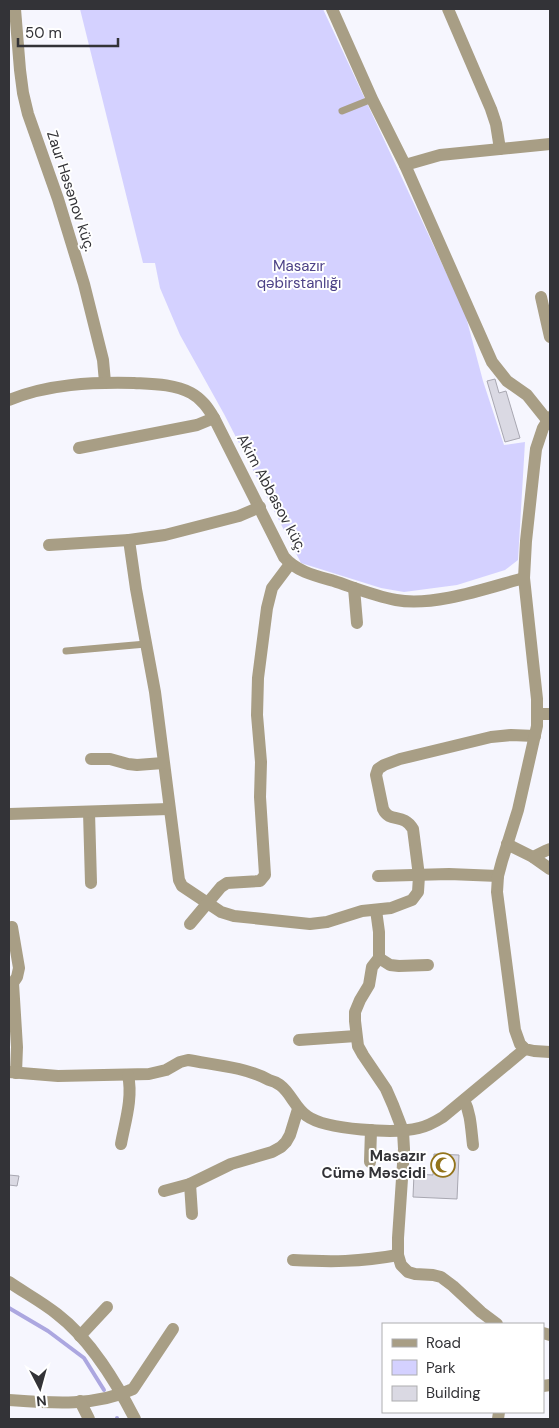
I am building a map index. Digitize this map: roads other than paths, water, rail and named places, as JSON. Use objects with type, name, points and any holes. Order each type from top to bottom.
[{"type":"street","name":"Zaur Həsənov küç.","points":[[16,9],[20,70],[28,114],[58,199],[84,284],[103,360],[105,382]]},
{"type":"street","points":[[332,9],[372,99],[405,164],[492,362],[507,381],[527,395],[549,419],[538,438],[536,449],[524,578],[544,714],[537,726],[518,810],[498,876],[496,892],[515,1030],[520,1044],[525,1049],[550,1052]]},
{"type":"street","points":[[448,9],[491,109],[500,149]]},
{"type":"street","points":[[405,164],[440,154],[550,144]]},
{"type":"street","points":[[541,297],[550,337]]},
{"type":"street","name":"Akim Abbasov küç.","points":[[9,400],[38,390],[105,382],[162,385],[189,392],[208,407],[284,557],[290,564],[312,575],[398,600],[416,601],[464,594],[524,578]]},
{"type":"street","points":[[79,448],[197,425],[214,418]]},
{"type":"street","points":[[49,545],[130,540],[165,535],[240,516],[260,507]]},
{"type":"street","points":[[130,540],[136,589],[155,692],[179,880],[182,886],[221,912],[234,916],[310,924],[327,922],[357,912],[391,908],[412,900],[418,892],[419,876],[413,829],[410,823],[404,819],[390,817],[385,814],[376,775],[378,769],[400,759],[491,737],[535,736]]},
{"type":"street","points":[[190,924],[227,883],[260,881],[265,875],[260,797],[261,762],[257,715],[258,678],[272,588],[290,564]]},
{"type":"street","points":[[354,588],[357,623]]},
{"type":"street","points":[[91,759],[110,759],[137,765],[164,763]]},
{"type":"street","points":[[9,814],[169,809]]},
{"type":"street","points":[[89,812],[91,884]]},
{"type":"street","points":[[507,844],[533,857],[550,869]]},
{"type":"street","points":[[533,857],[550,849]]},
{"type":"street","points":[[378,876],[467,874],[498,876]]},
{"type":"street","points":[[376,910],[379,932],[379,958],[372,967],[370,985],[355,1012],[356,1036],[363,1055],[386,1089],[403,1131],[404,1149],[398,1255],[401,1264],[408,1272],[433,1274],[441,1277],[496,1323]]},
{"type":"street","points":[[12,927],[19,968],[17,976],[11,983],[17,1047],[12,1073],[58,1076],[149,1074],[166,1070],[188,1060],[241,1070],[267,1078],[280,1085],[298,1109],[317,1121],[371,1130],[403,1131],[421,1128],[433,1123],[464,1100],[525,1049]]},
{"type":"street","points":[[379,958],[390,965],[428,965]]},
{"type":"street","points":[[299,1040],[356,1036]]},
{"type":"street","points":[[121,1144],[130,1095],[128,1075]]},
{"type":"street","points":[[464,1100],[468,1109],[473,1145]]},
{"type":"street","points":[[164,1191],[190,1184],[231,1164],[272,1152],[282,1147],[290,1135],[298,1109]]},
{"type":"street","points":[[370,1162],[371,1130]]},
{"type":"street","points":[[190,1184],[192,1214]]},
{"type":"street","points":[[293,1260],[334,1262],[398,1255]]},
{"type":"street","points":[[9,1282],[58,1314],[80,1336],[104,1366],[135,1419]]},
{"type":"street","points":[[80,1336],[107,1307]]},
{"type":"street","points":[[9,1400],[53,1403],[80,1402],[122,1394],[133,1389],[174,1329]]},
{"type":"street","points":[[80,1402],[89,1419]]},
{"type":"lane","points":[[342,111],[372,99]]},
{"type":"lane","points":[[66,651],[146,644]]},
{"type":"waterway","points":[[9,1308],[48,1331],[84,1358],[104,1390]]},
{"type":"place","name":"Masazır Cümə Məscidi","points":[[443,1165]]},
{"type":"park label","name":"Masazır qəbirstanlığı","points":[[299,274]]}]
